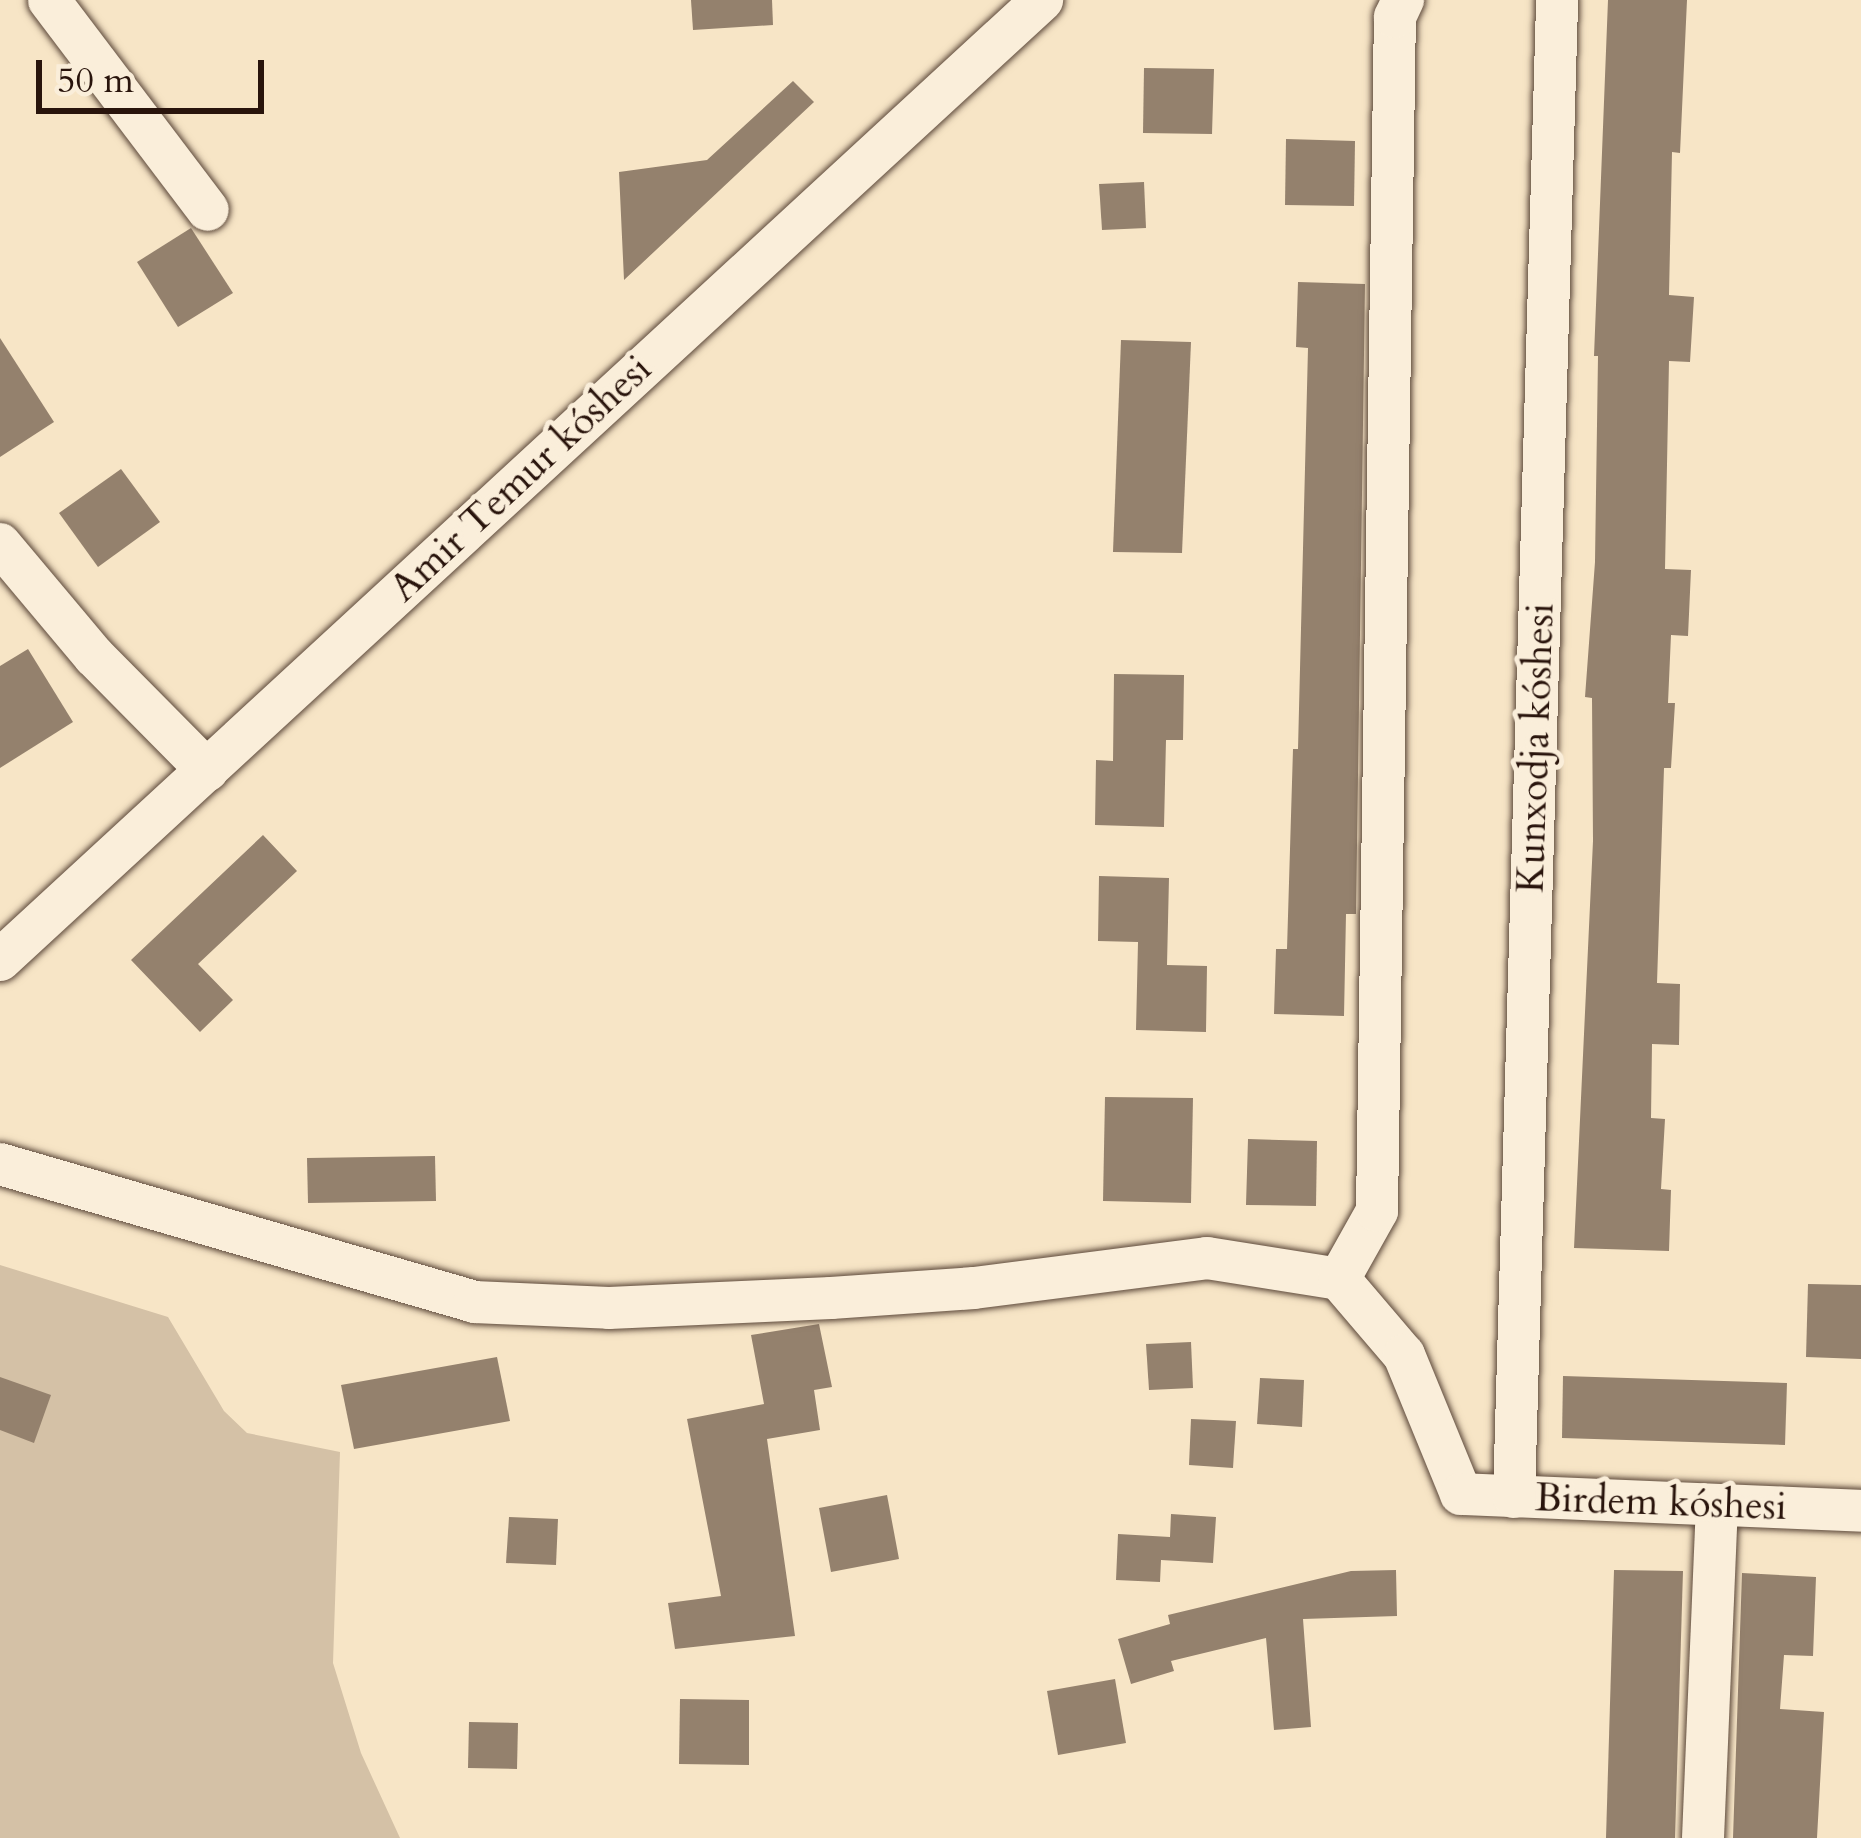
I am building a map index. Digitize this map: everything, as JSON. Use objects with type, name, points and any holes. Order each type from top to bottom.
[{"type":"street","points":[[49,0],[208,210]]},
{"type":"street","name":"Amir Temur kóshesi","points":[[0,960],[1042,0]]},
{"type":"street","points":[[0,1164],[475,1302],[610,1308],[831,1298],[974,1288],[1207,1258],[1339,1279],[1377,1210],[1395,17],[1403,0]]},
{"type":"street","name":"Kunxodja kóshesi","points":[[1514,1497],[1557,0]]},
{"type":"street","points":[[0,544],[94,656],[207,770]]},
{"type":"street","name":"Birdem kóshesi","points":[[1339,1279],[1403,1355],[1461,1494],[1861,1511]]},
{"type":"street","points":[[1703,1838],[1717,1508]]},
{"type":"shaded area","points":[[0,1265],[168,1317],[224,1411],[247,1433],[340,1452],[333,1663],[361,1753],[400,1838],[0,1838]]},
{"type":"building","points":[[691,0],[772,0],[773,25],[693,30]]},
{"type":"building","points":[[1608,0],[1687,0],[1680,153],[1672,152],[1669,295],[1694,297],[1690,362],[1669,361],[1665,569],[1691,570],[1688,636],[1671,635],[1668,703],[1675,703],[1671,768],[1664,768],[1657,983],[1680,984],[1679,1045],[1652,1044],[1651,1118],[1665,1119],[1661,1189],[1671,1190],[1669,1251],[1574,1248],[1593,841],[1592,698],[1585,697],[1595,562],[1598,356],[1594,356]]},
{"type":"building","points":[[1144,68],[1214,69],[1212,134],[1143,133]]},
{"type":"building","points":[[793,81],[814,102],[624,280],[619,172],[707,160]]},
{"type":"building","points":[[1286,139],[1355,141],[1354,206],[1285,205]]},
{"type":"building","points":[[1144,182],[1146,228],[1102,230],[1099,184]]},
{"type":"building","points":[[191,228],[233,293],[178,327],[137,262]]},
{"type":"building","points":[[1298,282],[1365,284],[1356,914],[1346,914],[1344,1016],[1274,1014],[1276,949],[1287,949],[1293,749],[1298,749],[1308,348],[1296,347]]},
{"type":"building","points":[[0,338],[54,422],[0,457]]},
{"type":"building","points":[[1121,340],[1191,342],[1182,553],[1113,552]]},
{"type":"building","points":[[121,469],[160,522],[98,567],[59,513]]},
{"type":"building","points":[[28,649],[73,722],[0,768],[0,666]]},
{"type":"building","points":[[1114,674],[1184,675],[1183,740],[1166,740],[1164,827],[1095,825],[1096,760],[1113,761]]},
{"type":"building","points":[[263,835],[297,871],[198,964],[233,1000],[200,1032],[131,960]]},
{"type":"building","points":[[1099,876],[1169,878],[1167,965],[1207,966],[1206,1032],[1136,1030],[1138,942],[1098,941]]},
{"type":"building","points":[[1105,1097],[1193,1098],[1191,1203],[1103,1201]]},
{"type":"building","points":[[1248,1139],[1317,1141],[1316,1206],[1246,1205]]},
{"type":"building","points":[[435,1156],[436,1201],[308,1203],[307,1158]]},
{"type":"building","points":[[1808,1284],[1861,1285],[1861,1359],[1806,1357]]},
{"type":"building","points":[[819,1324],[832,1387],[814,1390],[820,1430],[767,1439],[795,1636],[675,1649],[668,1603],[721,1596],[687,1419],[764,1404],[751,1335]]},
{"type":"building","points":[[1191,1342],[1193,1388],[1149,1390],[1146,1344]]},
{"type":"building","points":[[497,1357],[510,1421],[354,1449],[341,1385]]},
{"type":"building","points":[[1563,1376],[1787,1383],[1785,1445],[1562,1438]]},
{"type":"building","points":[[0,1377],[51,1395],[34,1443],[0,1430]]},
{"type":"building","points":[[1260,1378],[1304,1380],[1302,1427],[1257,1424]]},
{"type":"building","points":[[1191,1419],[1236,1421],[1233,1468],[1189,1465]]},
{"type":"building","points":[[887,1495],[899,1559],[831,1572],[819,1508]]},
{"type":"building","points":[[1171,1514],[1216,1517],[1213,1563],[1161,1560],[1160,1582],[1116,1580],[1118,1534],[1170,1537]]},
{"type":"building","points":[[509,1517],[558,1519],[556,1565],[506,1563]]},
{"type":"building","points":[[1396,1570],[1397,1616],[1303,1619],[1311,1727],[1274,1730],[1266,1638],[1171,1661],[1174,1671],[1131,1684],[1118,1639],[1170,1624],[1168,1615],[1351,1571]]},
{"type":"building","points":[[1614,1570],[1683,1571],[1675,1838],[1606,1838]]},
{"type":"building","points":[[1742,1573],[1816,1577],[1813,1656],[1784,1655],[1780,1709],[1824,1712],[1817,1838],[1733,1838]]},
{"type":"building","points":[[1115,1679],[1126,1743],[1058,1755],[1047,1691]]},
{"type":"building","points":[[680,1699],[749,1700],[749,1765],[679,1764]]},
{"type":"building","points":[[469,1722],[518,1723],[517,1769],[468,1768]]}]
